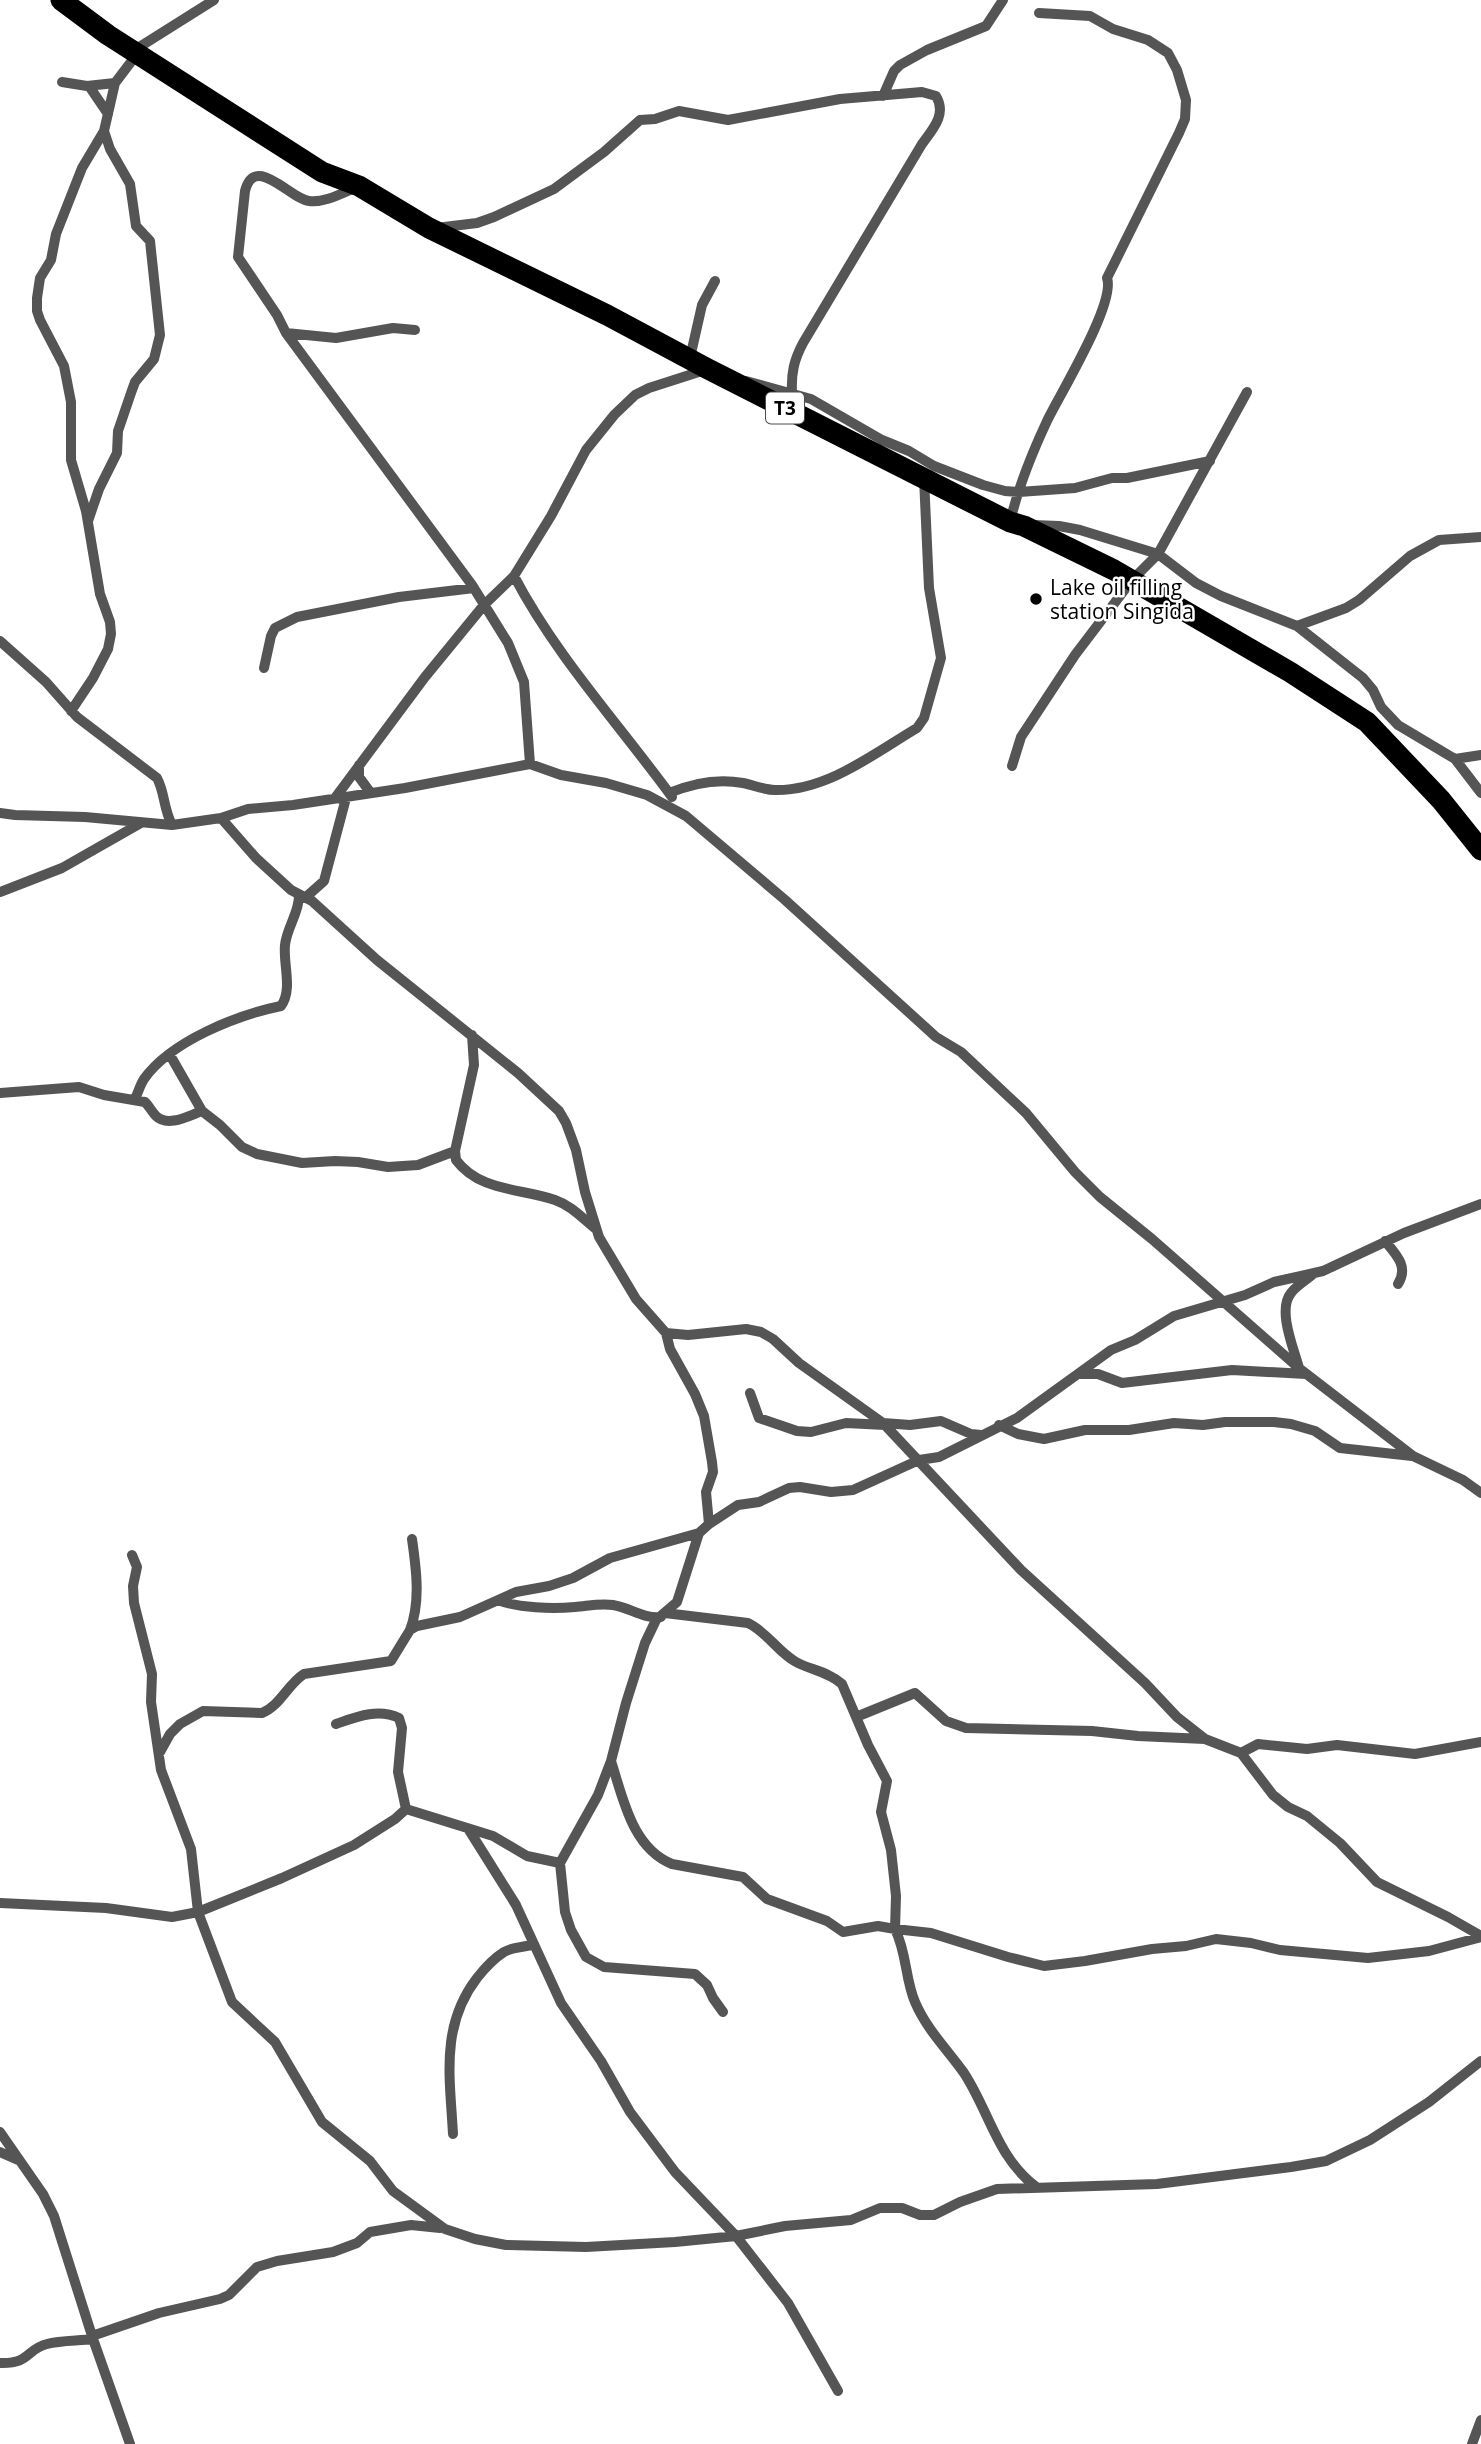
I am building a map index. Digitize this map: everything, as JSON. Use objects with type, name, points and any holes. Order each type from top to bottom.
[{"type":"highway","name":"T3","points":[[61,0],[135,52],[305,162],[342,181],[359,186],[429,228],[1132,580],[1290,672],[1367,722],[1441,800],[1481,850]]},
{"type":"street","points":[[71,711],[108,649],[111,634],[110,622],[100,594],[83,500],[71,460],[71,402],[64,366],[37,311],[40,278],[51,260],[56,234],[82,168],[104,131],[115,83],[135,52],[214,0]]},
{"type":"street","points":[[883,96],[894,71],[900,65],[927,50],[986,26],[1003,0]]},
{"type":"street","points":[[1039,13],[1090,16],[1113,29],[1157,44],[1168,53],[1174,63],[1187,108],[1179,133],[1107,278],[1109,284],[1102,310],[1048,420],[1019,492],[1017,524],[1059,526],[1158,554],[1196,583],[1221,597],[1297,626],[1363,678],[1373,690],[1381,707],[1398,725],[1455,759],[1481,793]]},
{"type":"street","points":[[62,82],[89,86],[115,83]]},
{"type":"street","points":[[89,86],[108,114]]},
{"type":"street","points":[[429,228],[486,220],[554,189],[604,152],[640,120],[655,119],[679,111],[728,120],[840,99],[922,92],[936,96],[940,107],[937,124],[922,144],[794,360],[792,393]]},
{"type":"street","points":[[87,523],[99,489],[117,453],[118,431],[135,382],[154,359],[160,335],[150,241],[136,226],[130,184],[110,149],[104,131]]},
{"type":"street","points":[[359,186],[335,196],[307,201],[271,179],[256,177],[247,185],[238,257],[286,333],[474,588],[508,643],[524,682],[530,764]]},
{"type":"street","points":[[135,1100],[144,1079],[170,1055],[220,1024],[260,1010],[281,1006],[284,1002],[288,995],[284,964],[285,942],[303,896],[324,881],[340,798],[359,765],[395,713],[484,605],[514,576],[551,516],[586,450],[615,414],[635,395],[699,364],[702,305],[715,281]]},
{"type":"street","points":[[286,333],[336,338],[393,328],[415,330]]},
{"type":"street","points":[[733,381],[755,382],[811,399],[934,466],[983,485],[1019,492],[1075,488],[1112,478],[1127,478],[1210,461]]},
{"type":"street","points":[[1012,766],[1021,737],[1075,655],[1132,580],[1158,554],[1247,392]]},
{"type":"street","points":[[669,793],[694,783],[713,781],[741,782],[777,790],[810,785],[850,768],[917,727],[924,718],[941,658],[929,588],[924,478]]},
{"type":"street","points":[[1297,626],[1346,608],[1404,561],[1439,540],[1481,537]]},
{"type":"street","points":[[514,576],[530,607],[572,669],[633,743],[686,816]]},
{"type":"street","points":[[264,668],[275,628],[297,617],[399,597],[474,588]]},
{"type":"street","points":[[0,641],[47,682],[71,711],[157,778],[162,787],[164,808],[172,824]]},
{"type":"street","points":[[1455,759],[1481,755]]},
{"type":"street","points":[[0,813],[172,824],[221,818],[248,809],[405,788],[530,764],[561,775],[606,783],[647,795],[686,816],[784,899],[936,1037],[961,1052],[1026,1113],[1075,1172],[1100,1197],[1153,1239],[1303,1371],[1413,1456],[1462,1479],[1481,1493]]},
{"type":"street","points":[[359,765],[359,777],[370,792]]},
{"type":"street","points":[[221,818],[269,870],[528,1081],[559,1111],[576,1150],[596,1229],[628,1288],[666,1333],[670,1349],[704,1416],[713,1472],[706,1492],[709,1524]]},
{"type":"street","points":[[0,892],[62,868],[141,823]]},
{"type":"street","points":[[472,1035],[474,1065],[454,1156],[459,1164],[482,1181],[556,1200],[571,1208],[596,1229]]},
{"type":"street","points":[[170,1055],[202,1111],[242,1147],[257,1154],[302,1163],[358,1161],[388,1167],[418,1165],[455,1151]]},
{"type":"street","points":[[0,1093],[79,1087],[104,1095],[145,1102],[156,1116],[166,1121],[202,1111]]},
{"type":"street","points":[[1303,1371],[1285,1314],[1286,1302],[1292,1291],[1314,1274],[1385,1241],[1481,1204]]},
{"type":"street","points":[[1385,1241],[1402,1267],[1402,1278],[1398,1284]]},
{"type":"street","points":[[410,1630],[460,1617],[516,1592],[566,1580],[621,1554],[699,1533],[738,1505],[759,1502],[789,1488],[831,1492],[853,1490],[919,1460],[946,1453],[1017,1418],[1111,1350],[1135,1340],[1174,1316],[1225,1301],[1274,1282],[1314,1274]]},
{"type":"street","points":[[666,1333],[688,1335],[746,1329],[761,1332],[884,1424],[1030,1578],[1145,1683],[1177,1717],[1205,1739],[1241,1753],[1273,1795],[1288,1807],[1307,1816],[1340,1843],[1377,1882],[1481,1936]]},
{"type":"street","points":[[1080,1374],[1098,1374],[1122,1383],[1233,1370],[1303,1371]]},
{"type":"street","points":[[750,1393],[759,1418],[797,1431],[811,1432],[846,1423],[910,1424],[941,1421],[971,1434],[981,1435]]},
{"type":"street","points":[[999,1425],[1018,1434],[1044,1439],[1085,1430],[1129,1430],[1174,1423],[1203,1425],[1274,1422],[1315,1431],[1340,1448],[1413,1456]]},
{"type":"street","points":[[936,1480],[938,1465],[946,1453]]},
{"type":"street","points":[[699,1533],[679,1598],[650,1628],[611,1761],[598,1795],[560,1863],[565,1912],[571,1930],[586,1957],[604,1967],[695,1974],[708,1984],[713,1998],[723,2011]]},
{"type":"street","points":[[160,1752],[170,1734],[193,1715],[203,1711],[256,1714],[267,1712],[294,1680],[304,1674],[391,1661],[410,1630],[415,1610],[412,1539]]},
{"type":"street","points":[[132,1555],[137,1567],[133,1586],[134,1603],[152,1674],[151,1702],[164,1781],[191,1849],[198,1912],[232,2002],[275,2042],[322,2122],[370,2161],[393,2191],[445,2229]]},
{"type":"street","points":[[498,1600],[510,1605],[549,1608],[605,1604],[651,1618],[663,1615],[735,1620],[758,1627],[795,1662],[835,1678],[842,1684],[887,1781],[888,1788],[881,1812],[891,1850],[896,1896],[895,1929],[905,1956],[912,1994],[934,2037],[963,2072],[999,2143],[1019,2172],[1035,2186]]},
{"type":"street","points":[[856,1717],[915,1693],[946,1721],[966,1728],[1081,1731],[1205,1739]]},
{"type":"street","points":[[336,1724],[372,1714],[387,1714],[399,1718],[401,1728],[398,1772],[406,1809]]},
{"type":"street","points":[[1241,1753],[1258,1744],[1307,1749],[1337,1745],[1415,1754],[1481,1742]]},
{"type":"street","points":[[611,1761],[635,1828],[650,1851],[661,1860],[743,1877],[767,1899],[827,1921],[843,1932],[878,1926],[931,1933],[1044,1966],[1085,1962],[1152,1948],[1186,1946],[1216,1939],[1280,1950],[1368,1958],[1429,1951],[1481,1936]]},
{"type":"street","points":[[406,1809],[493,1836],[527,1856],[560,1863]]},
{"type":"street","points":[[0,1903],[106,1908],[172,1917],[198,1912],[354,1845],[406,1809]]},
{"type":"street","points":[[470,1830],[512,1897],[561,2003],[601,2061],[631,2112],[688,2188],[736,2236],[788,2303],[838,2391]]},
{"type":"street","points":[[453,2134],[450,2043],[454,2017],[468,1990],[490,1963],[511,1948],[534,1944]]},
{"type":"street","points":[[0,2363],[21,2361],[47,2344],[92,2338],[159,2312],[220,2299],[229,2295],[257,2267],[333,2252],[357,2242],[370,2232],[411,2225],[445,2229],[506,2245],[557,2247],[675,2242],[736,2236],[785,2226],[851,2220],[880,2208],[902,2207],[920,2215],[934,2215],[997,2189],[1157,2184],[1326,2161],[1394,2125],[1481,2062]]},
{"type":"street","points":[[0,2132],[43,2194],[54,2216],[92,2338],[130,2444]]},
{"type":"street","points":[[0,2152],[20,2161]]},
{"type":"street","points":[[1472,2444],[1481,2420]]},
{"type":"place","name":"Lake oil filling station Singida","points":[[1036,599]]}]
